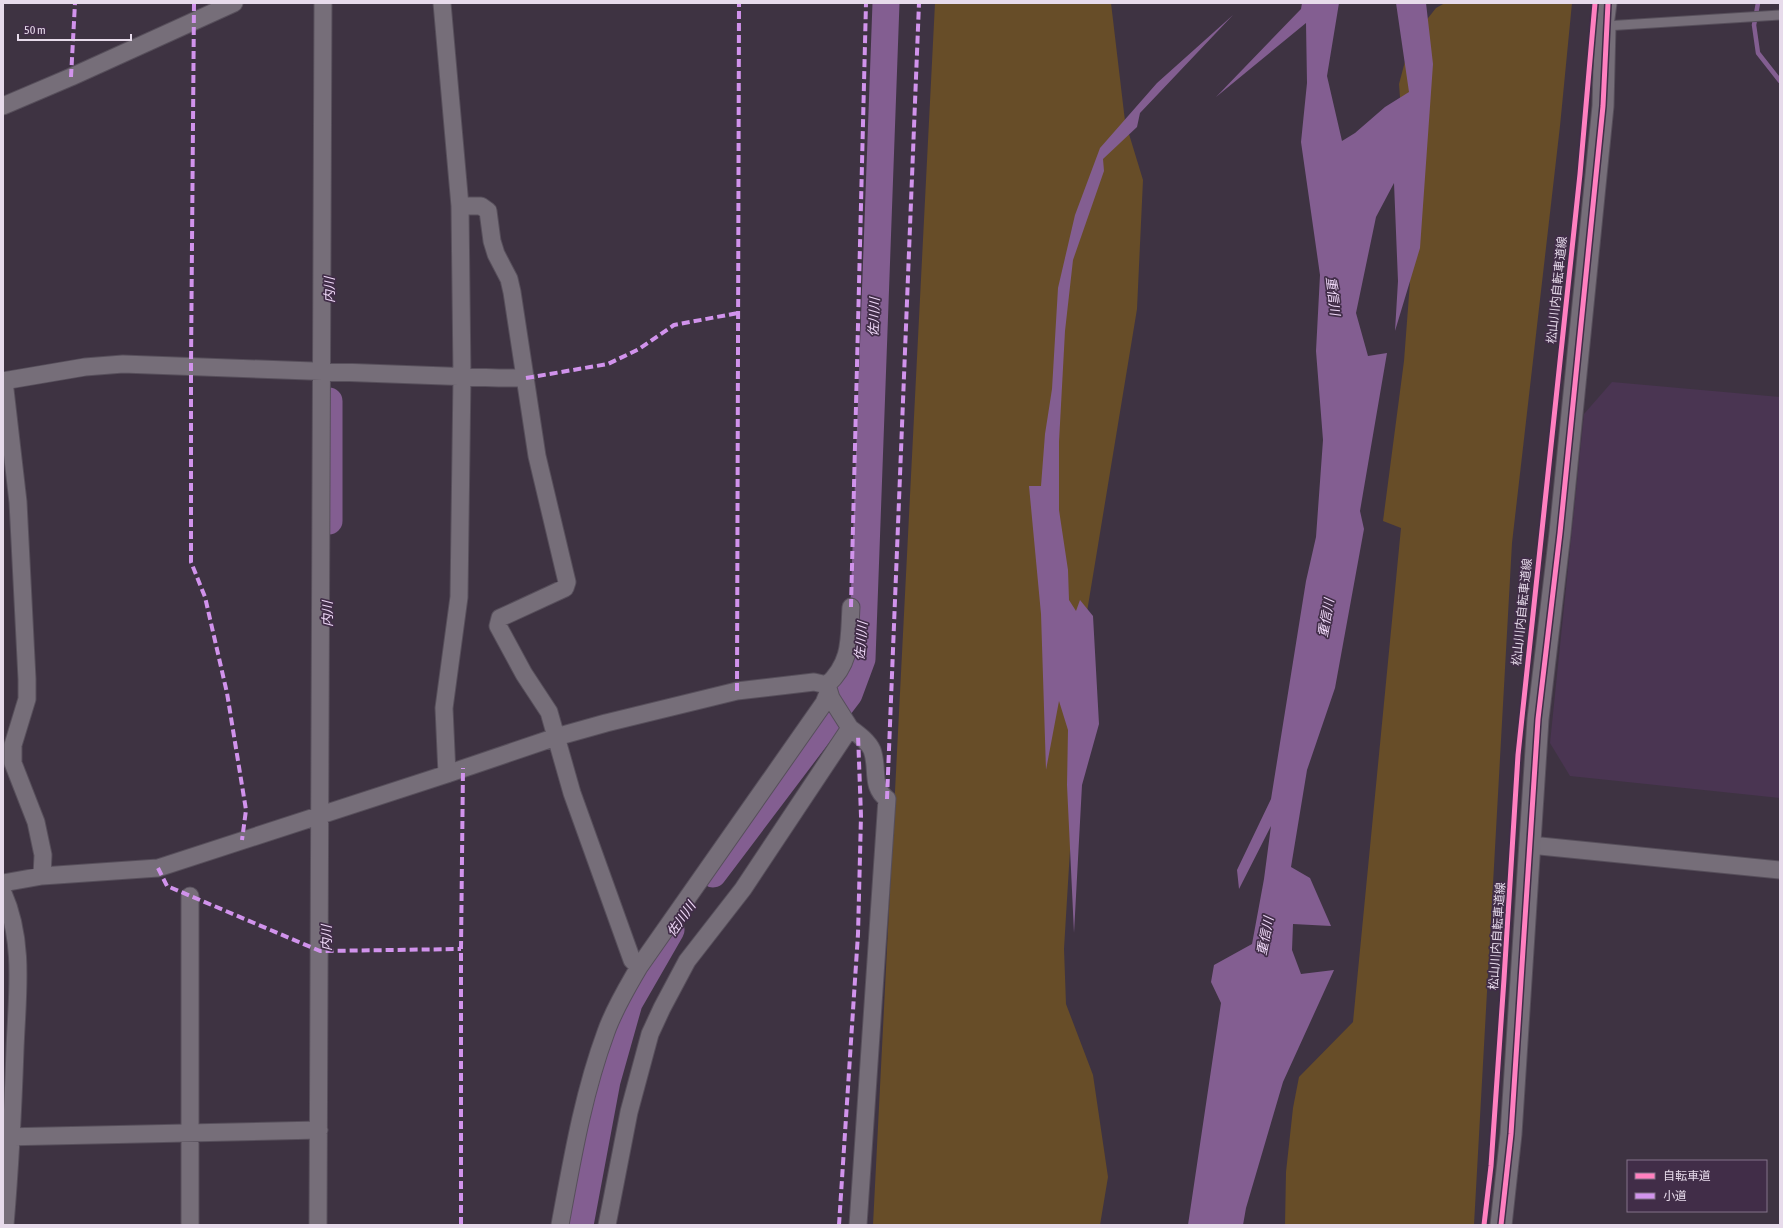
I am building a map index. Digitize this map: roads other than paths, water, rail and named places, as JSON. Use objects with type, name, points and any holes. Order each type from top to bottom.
[{"type":"street","points":[[3,106],[71,77],[234,3]]},
{"type":"street","points":[[318,1225],[324,3]]},
{"type":"street","points":[[442,3],[460,206],[462,376],[459,597],[444,708],[447,774]]},
{"type":"street","points":[[1501,1225],[1511,1134],[1538,719],[1560,533],[1603,106],[1608,3]]},
{"type":"street","points":[[460,206],[481,206],[488,211],[492,241],[496,254],[509,279],[526,378],[537,456],[567,582],[564,588],[500,618],[498,626],[524,674],[549,712],[572,794],[632,960],[639,967]]},
{"type":"street","points":[[42,876],[42,855],[36,822],[13,763],[13,745],[27,699],[27,679],[18,502],[3,381],[85,367],[123,364],[526,378]]},
{"type":"street","points":[[560,1225],[575,1141],[606,1032],[623,995],[639,967],[824,703],[836,677],[845,664],[848,649],[851,608]]},
{"type":"street","points":[[3,882],[42,876],[158,868],[556,737],[606,723],[737,691],[814,682],[829,692],[848,726],[867,742],[872,750],[879,793],[887,800],[858,1225]]},
{"type":"street","points":[[608,1225],[629,1112],[650,1034],[662,1008],[687,961],[743,889],[848,726]]},
{"type":"street","points":[[1530,844],[1780,870]]},
{"type":"street","points":[[3,893],[15,928],[18,948],[7,1137],[6,1225]]},
{"type":"street","points":[[190,896],[190,1225]]},
{"type":"street","points":[[7,1137],[190,1131],[319,1130]]},
{"type":"lane","points":[[1606,26],[1780,15]]},
{"type":"water","name":"重信川","points":[[1302,3],[1339,3],[1327,76],[1342,141],[1355,133],[1385,107],[1409,92],[1396,3],[1426,3],[1433,64],[1420,248],[1395,331],[1398,281],[1394,183],[1376,217],[1356,313],[1368,356],[1387,353],[1360,511],[1364,529],[1335,688],[1307,770],[1291,867],[1310,878],[1331,926],[1293,924],[1292,950],[1301,974],[1334,970],[1283,1082],[1246,1208],[1243,1225],[1188,1225],[1221,1003],[1211,982],[1214,965],[1252,944],[1264,879],[1271,826],[1239,889],[1237,870],[1271,799],[1306,581],[1316,537],[1323,440],[1316,351],[1320,275],[1301,142],[1307,83],[1306,23],[1216,97],[1301,9]]},
{"type":"water","points":[[1233,15],[1140,113],[1137,127],[1103,159],[1104,171],[1073,260],[1065,331],[1059,442],[1059,510],[1068,570],[1069,600],[1076,611],[1080,600],[1093,616],[1099,724],[1082,785],[1074,933],[1067,785],[1068,730],[1059,701],[1046,770],[1041,614],[1029,486],[1041,486],[1045,434],[1052,389],[1058,288],[1075,215],[1100,148],[1157,83]]},
{"type":"waterway","name":"佐川川","points":[[713,874],[849,694],[862,659],[886,3]]},
{"type":"waterway","points":[[1758,3],[1754,25],[1758,53],[1780,81]]},
{"type":"waterway","name":"内川","points":[[329,401],[329,521]]},
{"type":"waterway","name":"佐川川","points":[[580,1225],[607,1081],[629,1003],[671,930]]}]
